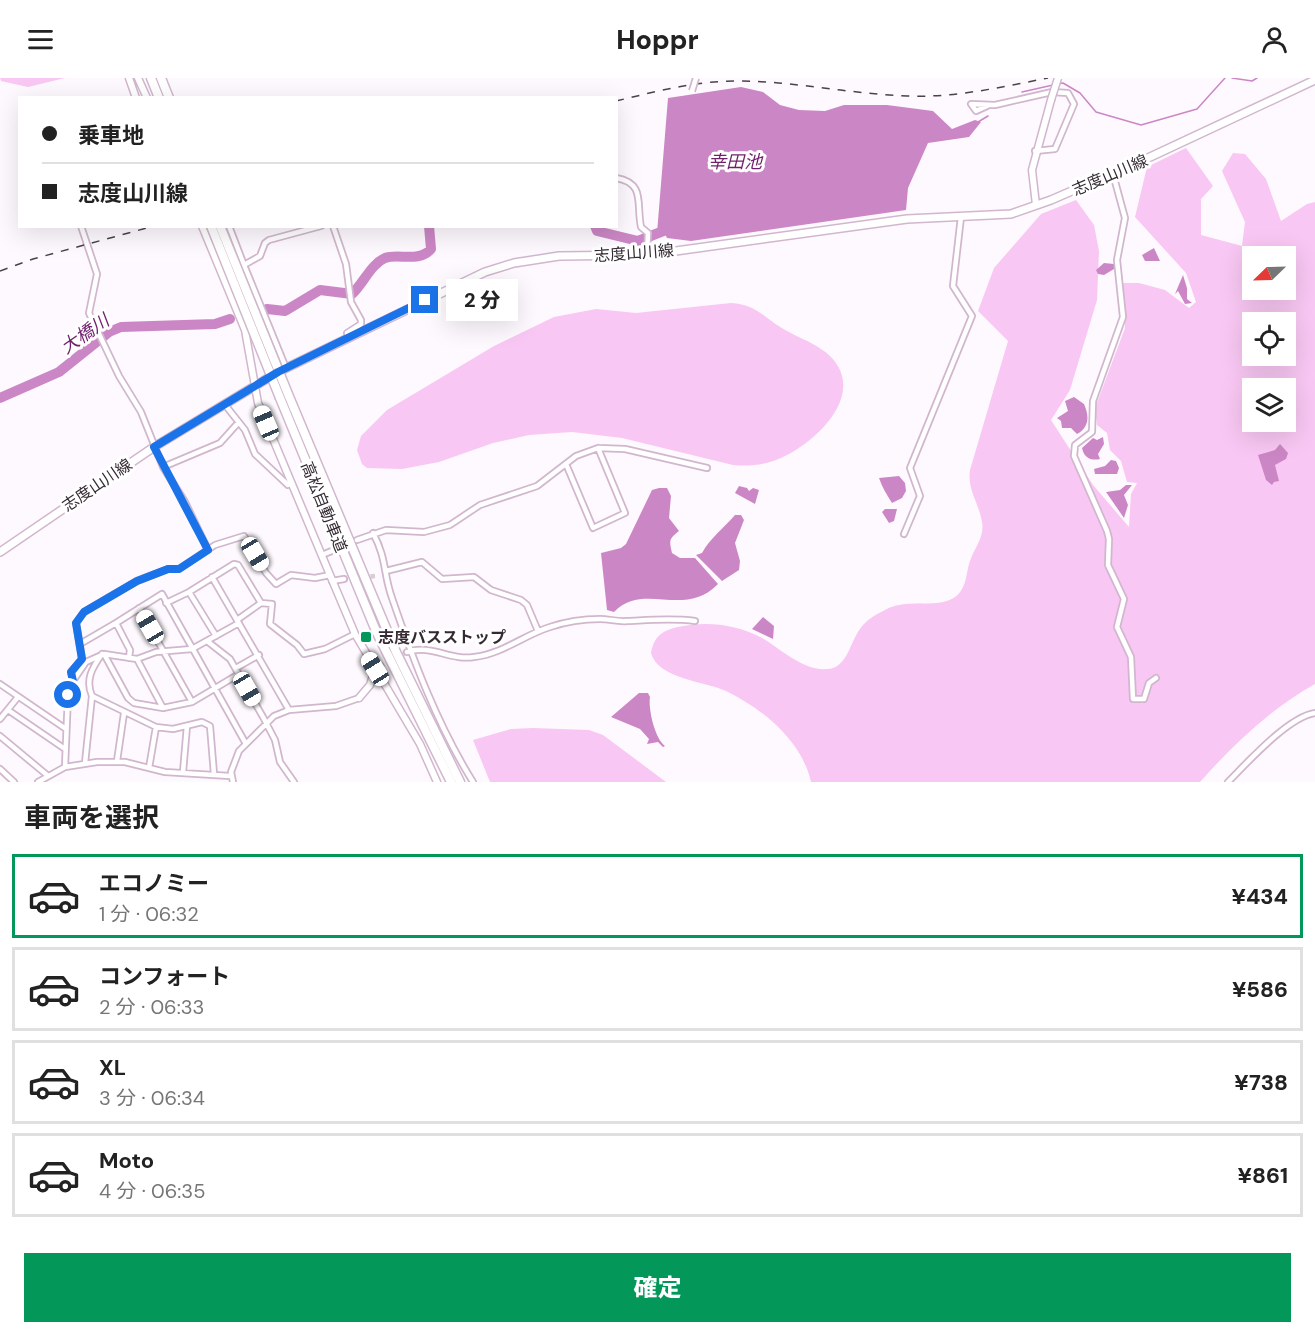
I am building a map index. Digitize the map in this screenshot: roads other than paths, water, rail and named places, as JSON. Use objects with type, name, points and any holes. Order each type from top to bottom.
[{"type":"highway","points":[[151,78],[158,96]]},
{"type":"highway","points":[[161,78],[168,96]]},
{"type":"highway","name":"高松自動車道","points":[[212,228],[396,652],[460,782]]},
{"type":"highway","name":"高松自動車道","points":[[221,228],[376,631],[451,782]]},
{"type":"main road","name":"志度山川線","points":[[0,552],[154,447],[286,368],[475,276],[514,263],[559,256],[647,255],[907,219],[1011,214],[1113,174],[1315,80]]},
{"type":"street","points":[[129,78],[135,96]]},
{"type":"street","points":[[138,78],[146,96]]},
{"type":"street","points":[[692,91],[696,78]]},
{"type":"street","points":[[1036,205],[1032,170],[1035,151],[1058,78]]},
{"type":"street","points":[[987,106],[1052,92],[1068,93],[1074,104],[1060,142],[1055,149],[1035,151]]},
{"type":"street","points":[[1113,174],[1125,218],[1117,260],[1123,317],[1093,401],[1092,432],[1075,445],[1074,456],[1107,531],[1108,565],[1124,599],[1117,627],[1131,657],[1133,699],[1144,699],[1149,683],[1156,678]]},
{"type":"street","points":[[618,178],[627,180],[637,190],[641,227],[648,232],[647,255]]},
{"type":"street","points":[[904,534],[920,495],[910,468],[972,316],[953,286],[961,217]]},
{"type":"street","points":[[82,228],[97,274],[89,313],[119,376],[141,412],[163,467],[187,506],[208,550]]},
{"type":"street","points":[[203,228],[250,345],[258,403],[331,578],[355,634],[378,667],[420,744],[437,782]]},
{"type":"street","points":[[230,228],[286,368]]},
{"type":"street","points":[[244,265],[260,256],[265,243],[269,240],[314,228]]},
{"type":"street","points":[[334,228],[346,264],[351,302],[362,320],[361,324],[347,333],[348,338]]},
{"type":"street","points":[[226,406],[245,430],[255,454],[279,479],[288,485],[291,483]]},
{"type":"street","points":[[163,467],[220,443],[238,423]]},
{"type":"street","points":[[566,464],[593,528],[626,513],[598,448]]},
{"type":"street","points":[[357,540],[386,530],[413,532],[437,530],[450,525],[480,505],[537,486],[576,456],[598,448],[625,449],[707,468]]},
{"type":"street","points":[[373,533],[386,564],[385,573],[429,701],[473,782]]},
{"type":"street","points":[[73,681],[71,672],[82,659],[80,644],[76,638],[76,623],[84,612],[137,581],[168,569],[179,569],[208,550],[244,536],[266,573],[276,584],[291,575],[344,579]]},
{"type":"street","points":[[322,555],[334,550]]},
{"type":"street","points":[[376,576],[422,562],[442,579],[474,577],[491,590],[527,604],[538,632]]},
{"type":"street","points":[[166,603],[189,592],[234,564],[238,565],[261,603]]},
{"type":"street","points":[[212,577],[290,710]]},
{"type":"street","points":[[189,592],[216,636]]},
{"type":"street","points":[[80,644],[162,594],[246,744]]},
{"type":"street","points":[[65,767],[68,695],[73,681],[86,662],[103,654],[137,659],[164,651],[192,649],[216,636],[261,603],[272,604],[270,624],[297,645],[304,654],[325,649],[355,634]]},
{"type":"street","points":[[139,608],[192,702]]},
{"type":"street","points":[[410,651],[434,649],[453,656],[475,657],[511,646],[551,626],[599,619],[627,621],[668,618],[695,621]]},
{"type":"street","points":[[116,623],[130,650],[129,658]]},
{"type":"street","points":[[207,641],[224,652],[236,668],[275,740],[280,762],[294,782]]},
{"type":"street","points":[[85,763],[92,696],[88,687],[89,676],[103,654]]},
{"type":"street","points":[[103,654],[128,698],[134,703],[162,708],[192,702],[239,674]]},
{"type":"street","points":[[236,668],[259,655]]},
{"type":"street","points":[[137,659],[162,708]]},
{"type":"street","points":[[233,782],[231,776],[239,751],[266,722],[290,710],[336,706],[359,698],[378,667]]},
{"type":"street","points":[[0,684],[66,729]]},
{"type":"street","points":[[92,696],[156,727],[173,729],[202,722],[210,726],[219,782]]},
{"type":"street","points":[[0,719],[18,697]]},
{"type":"street","points":[[8,710],[65,749]]},
{"type":"street","points":[[1228,782],[1282,732],[1304,716],[1315,712]]},
{"type":"street","points":[[117,761],[124,713]]},
{"type":"street","points":[[183,772],[186,726]]},
{"type":"street","points":[[149,768],[156,727]]},
{"type":"street","points":[[0,736],[47,775]]},
{"type":"street","points":[[38,782],[65,767],[117,761],[149,768],[231,776]]},
{"type":"street","points":[[0,769],[15,782]]},
{"type":"water","name":"幸田池","points":[[741,87],[763,92],[780,105],[799,110],[825,111],[844,105],[887,105],[933,111],[952,129],[975,120],[981,122],[969,137],[928,143],[908,188],[906,210],[691,241],[667,238],[665,234],[657,233],[668,98]]},
{"type":"water","points":[[1154,248],[1160,261],[1145,261],[1142,255]]},
{"type":"water","points":[[1104,263],[1114,264],[1114,269],[1104,275],[1098,274],[1096,270]]},
{"type":"water","points":[[1183,275],[1187,288],[1187,299],[1192,303],[1185,304],[1178,291],[1175,294]]},
{"type":"water","points":[[1074,397],[1084,404],[1087,412],[1086,424],[1077,434],[1071,428],[1062,428],[1061,421],[1057,418],[1068,411],[1065,401]]},
{"type":"water","points":[[1103,437],[1104,444],[1098,454],[1100,459],[1094,460],[1086,456],[1082,448],[1093,438],[1097,440]]},
{"type":"water","points":[[1280,444],[1288,453],[1286,459],[1275,465],[1279,481],[1272,485],[1266,480],[1258,455],[1275,450]]},
{"type":"water","points":[[1111,460],[1116,461],[1119,468],[1117,474],[1095,474],[1094,469],[1105,466]]},
{"type":"water","points":[[899,476],[905,483],[906,491],[902,498],[892,503],[879,478]]},
{"type":"water","points":[[1126,485],[1132,485],[1124,495],[1128,505],[1124,518],[1106,492],[1120,490]]},
{"type":"water","points":[[739,486],[749,491],[753,488],[759,490],[755,504],[735,493]]},
{"type":"water","points":[[667,488],[671,496],[669,518],[679,531],[671,540],[672,553],[680,558],[695,558],[718,584],[705,594],[692,599],[638,599],[626,603],[614,612],[607,610],[601,553],[621,548],[626,544],[652,490]]},
{"type":"water","points":[[885,509],[897,509],[894,521],[889,523],[882,512]]},
{"type":"water","points":[[735,515],[741,515],[744,520],[735,543],[740,561],[739,570],[722,581],[696,555],[702,553]]},
{"type":"water","points":[[763,617],[774,626],[773,639],[752,629]]},
{"type":"water","points":[[639,693],[648,693],[650,697],[653,723],[658,737],[665,746],[663,747],[658,742],[647,744],[649,739],[640,729],[611,717]]},
{"type":"waterway","points":[[1058,84],[1063,83],[1080,93],[1096,112],[1141,125],[1197,109],[1225,78]]},
{"type":"waterway","points":[[1232,78],[1252,81],[1257,78]]},
{"type":"waterway","points":[[1022,92],[1053,85]]},
{"type":"waterway","points":[[978,122],[988,116]]},
{"type":"waterway","name":"大橋川","points":[[267,309],[285,311],[320,290],[352,294],[371,269],[385,258],[421,256],[431,249],[429,228]]},
{"type":"waterway","name":"大橋川","points":[[596,228],[597,231],[638,241],[671,228]]},
{"type":"waterway","name":"大橋川","points":[[0,398],[59,372],[109,332],[121,327],[215,324],[230,319]]},
{"type":"tunnel","points":[[364,577],[376,576]]},
{"type":"tunnel","points":[[380,666],[407,652]]},
{"type":"railway","points":[[618,101],[679,87],[727,81],[784,83],[886,95],[925,96],[978,91],[1048,78]]},
{"type":"railway","points":[[0,271],[33,259],[147,228]]},
{"type":"place","name":"志度バスストップ","points":[[366,637]]}]
